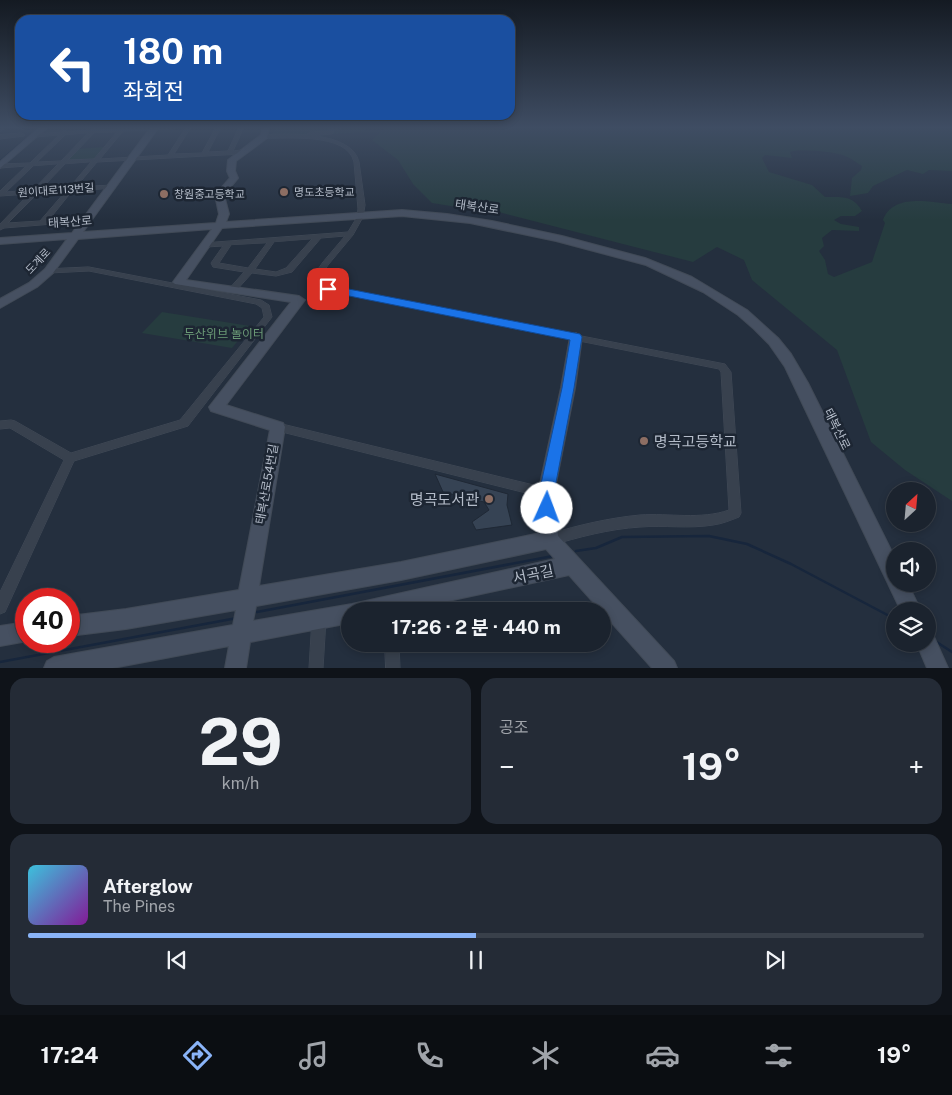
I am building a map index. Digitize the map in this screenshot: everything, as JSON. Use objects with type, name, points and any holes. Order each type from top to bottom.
[{"type":"street","points":[[0,194],[36,158]]},
{"type":"street","points":[[1,227],[67,158]]},
{"type":"street","points":[[0,166],[129,158]]},
{"type":"street","name":"도계로","points":[[0,304],[33,285],[49,271],[132,158]]},
{"type":"street","points":[[220,225],[224,214],[219,195],[234,178],[231,171],[232,160],[234,158]]},
{"type":"street","points":[[80,625],[126,619],[247,596],[400,571],[549,540],[572,533],[640,521],[722,519],[735,513],[726,372],[722,366],[317,283],[322,267],[349,234],[361,215],[355,158]]},
{"type":"street","points":[[42,223],[95,160]]},
{"type":"street","name":"원이대로113번길","points":[[0,194],[112,187]]},
{"type":"street","name":"태복산로","points":[[0,241],[402,213],[505,225],[650,263],[689,279],[731,305],[759,327],[785,357],[801,383],[886,560]]},
{"type":"street","points":[[1,227],[88,220]]},
{"type":"street","name":"태복산로54번길","points":[[220,225],[179,282],[299,300],[216,407],[278,428],[235,668]]},
{"type":"street","points":[[206,245],[349,234]]},
{"type":"street","points":[[229,243],[215,263],[276,274],[289,270],[318,237]]},
{"type":"street","points":[[232,290],[250,270],[272,240]]},
{"type":"street","points":[[0,425],[10,424],[70,458],[184,423],[268,317],[266,307],[258,302],[89,270],[49,271]]},
{"type":"street","points":[[576,337],[568,388],[546,493],[549,540],[667,668]]},
{"type":"street","points":[[278,428],[546,493]]},
{"type":"street","points":[[0,607],[70,458]]},
{"type":"street","name":"서곡길","points":[[417,602],[572,565]]},
{"type":"street","points":[[58,667],[341,615]]},
{"type":"street","points":[[316,668],[319,619]]},
{"type":"street","points":[[0,636],[15,634]]},
{"type":"street","points":[[392,652],[393,668]]},
{"type":"street","points":[[931,652],[938,668]]},
{"type":"green space","points":[[70,158],[95,158],[94,159],[67,161]]},
{"type":"green space","points":[[396,158],[762,158],[769,172],[812,185],[825,197],[846,198],[859,206],[862,211],[855,216],[841,216],[834,220],[841,224],[859,227],[859,231],[832,230],[822,238],[824,246],[819,251],[825,260],[828,274],[834,277],[872,262],[885,223],[883,220],[888,211],[895,206],[913,201],[952,204],[952,501],[936,490],[936,482],[923,482],[905,470],[871,442],[837,350],[752,280],[744,260],[717,247],[693,262],[487,209],[432,203],[413,184]]},
{"type":"green space","points":[[849,158],[952,158],[952,171],[929,170],[923,174],[907,170],[873,186],[868,193],[850,196],[852,178],[861,170],[862,166]]},
{"type":"green space","name":"두산위브 놀이터","points":[[162,312],[250,326],[232,348],[142,333]]},
{"type":"building","name":"명곡도서관","points":[[435,474],[508,494],[507,505],[512,525],[476,530],[472,522],[489,510],[484,502],[443,492]]},
{"type":"waterway","points":[[576,551],[596,548],[622,537],[709,536],[747,544],[791,564],[886,614]]},
{"type":"waterway","points":[[257,612],[553,556]]},
{"type":"waterway","points":[[0,662],[237,618]]},
{"type":"waterway","points":[[936,642],[952,652]]},
{"type":"place","name":"명도초등학교","points":[[284,192]]},
{"type":"place","name":"창원중고등학교","points":[[164,194]]},
{"type":"place","name":"명곡고등학교","points":[[644,441]]},
{"type":"place","name":"명곡도서관","points":[[489,499]]},
{"type":"route","points":[[328,289],[576,337],[568,388],[546,493],[547,508]]}]
